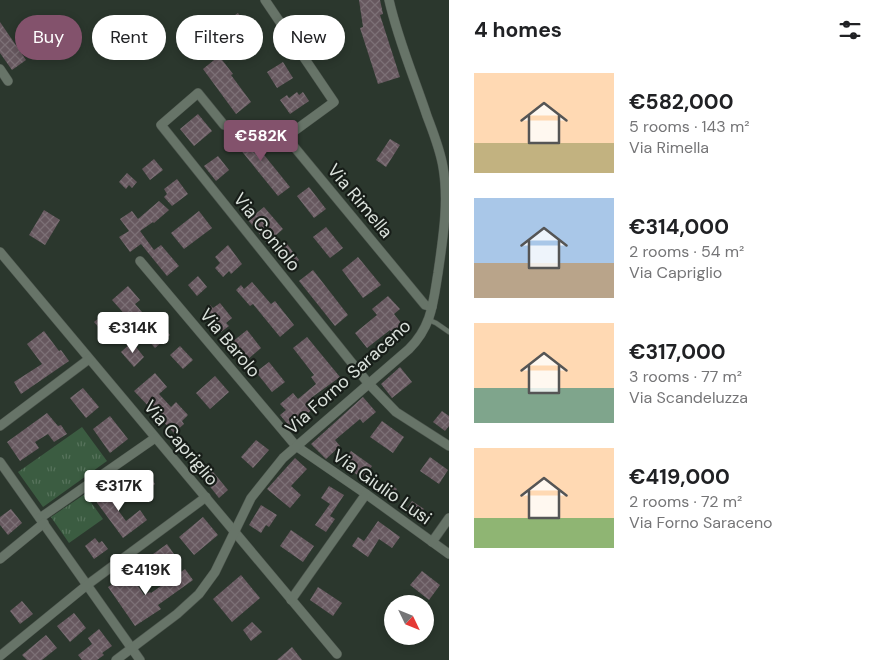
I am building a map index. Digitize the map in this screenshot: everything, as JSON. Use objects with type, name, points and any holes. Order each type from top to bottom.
[{"type":"street","name":"Via Rimella","points":[[266,0],[334,102],[286,137],[425,305],[432,307]]},
{"type":"street","name":"Via Forno Saraceno","points":[[116,660],[177,614],[199,594],[214,572],[251,498],[273,469],[296,446],[417,340],[429,320],[444,229],[446,187],[443,165],[436,140],[397,32],[390,0]]},
{"type":"street","points":[[0,69],[8,81]]},
{"type":"street","name":"Via Coniolo","points":[[224,125],[198,93],[161,126],[368,383]]},
{"type":"street","name":"Via Capriglio","points":[[0,252],[337,654]]},
{"type":"street","name":"Via Barolo","points":[[140,261],[296,446]]},
{"type":"street","points":[[0,426],[89,359]]},
{"type":"street","points":[[368,383],[396,412],[449,446]]},
{"type":"street","points":[[0,559],[42,521],[156,438]]},
{"type":"street","name":"Via Giulio Lusi","points":[[296,446],[449,554]]},
{"type":"street","points":[[0,462],[140,660]]},
{"type":"street","points":[[291,600],[366,494]]},
{"type":"street","points":[[0,656],[87,585],[206,498]]},
{"type":"street","points":[[432,542],[449,518]]},
{"type":"lane","points":[[429,320],[449,332]]},
{"type":"green space","points":[[82,427],[107,461],[43,507],[18,472]]},
{"type":"green space","points":[[85,494],[103,519],[69,543],[51,517]]},
{"type":"building","points":[[359,0],[380,0],[383,14],[380,15],[400,77],[378,84],[360,28],[363,27]]},
{"type":"building","points":[[0,22],[15,44],[15,60],[26,60],[12,70],[0,53]]},
{"type":"building","points":[[214,60],[222,60],[251,102],[236,114],[203,69]]},
{"type":"building","points":[[283,62],[293,78],[277,88],[267,72]]},
{"type":"building","points":[[297,92],[299,95],[303,92],[309,101],[290,114],[280,100],[287,95],[289,98]]},
{"type":"building","points":[[198,114],[212,131],[194,146],[180,129]]},
{"type":"building","points":[[243,129],[290,187],[278,196],[231,138]]},
{"type":"building","points":[[390,139],[400,145],[386,167],[376,160]]},
{"type":"building","points":[[218,156],[229,170],[216,181],[204,166]]},
{"type":"building","points":[[154,159],[163,170],[150,180],[142,169]]},
{"type":"building","points":[[127,173],[137,182],[132,188],[129,185],[126,189],[119,182]]},
{"type":"building","points":[[177,179],[188,194],[172,206],[164,197],[167,194],[164,189]]},
{"type":"building","points":[[309,187],[326,209],[314,218],[297,196]]},
{"type":"building","points":[[159,201],[169,210],[154,223],[140,231],[154,250],[161,245],[179,266],[167,276],[141,244],[130,252],[119,237],[129,231],[120,219],[132,211],[138,219]]},
{"type":"building","points":[[264,207],[283,229],[267,243],[248,220]]},
{"type":"building","points":[[44,210],[60,220],[45,245],[29,235]]},
{"type":"building","points":[[199,211],[212,228],[184,249],[171,233]]},
{"type":"building","points":[[326,227],[343,248],[330,258],[313,237]]},
{"type":"building","points":[[287,244],[299,260],[288,268],[276,252]]},
{"type":"building","points":[[228,245],[242,264],[231,274],[229,271],[223,277],[215,268],[220,263],[215,257]]},
{"type":"building","points":[[358,257],[381,285],[363,298],[342,270]]},
{"type":"building","points":[[313,270],[348,315],[335,326],[299,281]]},
{"type":"building","points":[[198,276],[207,287],[197,296],[188,285]]},
{"type":"building","points":[[252,282],[271,304],[275,301],[294,325],[280,337],[253,304],[250,306],[236,290],[241,285],[244,289]]},
{"type":"building","points":[[128,286],[140,300],[135,304],[154,326],[159,322],[170,335],[155,348],[112,300]]},
{"type":"building","points":[[388,296],[400,309],[394,314],[402,324],[392,333],[390,330],[367,348],[355,333],[377,315],[372,309]]},
{"type":"building","points":[[220,303],[232,318],[226,323],[229,326],[221,332],[204,310],[210,305],[213,308]]},
{"type":"building","points":[[105,313],[117,328],[107,337],[94,322]]},
{"type":"building","points":[[247,330],[261,348],[247,360],[232,342]]},
{"type":"building","points":[[44,331],[69,361],[21,394],[14,382],[42,364],[27,344]]},
{"type":"building","points":[[307,337],[340,377],[311,398],[317,406],[290,427],[280,415],[286,410],[280,404],[293,393],[298,399],[316,384],[311,377],[314,375],[293,348]]},
{"type":"building","points":[[132,342],[144,357],[134,367],[121,352]]},
{"type":"building","points":[[180,346],[193,360],[183,369],[170,355]]},
{"type":"building","points":[[269,362],[285,382],[272,392],[256,372]]},
{"type":"building","points":[[400,367],[412,382],[392,398],[381,384]]},
{"type":"building","points":[[155,373],[167,387],[159,394],[171,407],[176,402],[188,415],[182,421],[184,424],[174,433],[134,391]]},
{"type":"building","points":[[215,376],[229,392],[210,409],[196,393]]},
{"type":"building","points":[[83,388],[99,407],[86,418],[70,398]]},
{"type":"building","points":[[363,397],[376,412],[363,423],[360,419],[335,440],[340,446],[326,459],[311,444]]},
{"type":"building","points":[[442,411],[449,416],[449,426],[445,431],[433,422]]},
{"type":"building","points":[[47,413],[58,426],[61,425],[67,434],[54,442],[48,434],[35,442],[39,448],[20,461],[7,442]]},
{"type":"building","points":[[110,416],[128,439],[110,453],[93,429]]},
{"type":"building","points":[[382,421],[404,437],[393,453],[370,437]]},
{"type":"building","points":[[256,440],[269,450],[253,468],[241,457]]},
{"type":"building","points":[[351,451],[372,466],[363,479],[342,464]]},
{"type":"building","points":[[430,457],[448,470],[439,484],[420,471]]},
{"type":"building","points":[[295,458],[307,469],[291,486],[301,495],[290,508],[267,489]]},
{"type":"building","points":[[209,467],[228,490],[219,498],[200,474]]},
{"type":"building","points":[[149,475],[155,484],[140,495],[134,487]]},
{"type":"building","points":[[386,481],[397,489],[390,500],[379,492]]},
{"type":"building","points":[[116,484],[126,498],[115,506],[126,521],[140,510],[147,520],[123,538],[95,500]]},
{"type":"building","points":[[329,486],[344,495],[330,516],[335,519],[326,532],[315,525],[330,504],[321,498]]},
{"type":"building","points":[[412,501],[424,509],[416,520],[405,512]]},
{"type":"building","points":[[261,505],[277,515],[269,527],[266,525],[261,533],[249,525]]},
{"type":"building","points":[[11,509],[22,523],[8,535],[0,525],[0,517]]},
{"type":"building","points":[[203,517],[218,535],[194,555],[179,537]]},
{"type":"building","points":[[378,521],[400,537],[392,548],[379,539],[368,557],[352,546],[358,537],[364,541]]},
{"type":"building","points":[[291,530],[314,546],[303,562],[280,546]]},
{"type":"building","points":[[95,538],[99,543],[102,541],[108,549],[94,559],[85,546]]},
{"type":"building","points":[[167,544],[174,554],[149,572],[142,562]]},
{"type":"building","points":[[185,569],[193,580],[158,605],[161,609],[135,626],[108,587],[130,573],[144,595],[151,593]]},
{"type":"building","points":[[422,571],[440,585],[433,595],[423,595],[410,585]]},
{"type":"building","points":[[241,575],[260,598],[232,622],[213,599]]},
{"type":"building","points":[[318,587],[342,603],[333,616],[310,600]]},
{"type":"building","points":[[22,601],[33,614],[20,624],[10,611]]},
{"type":"building","points":[[74,613],[86,628],[70,642],[57,626]]},
{"type":"building","points":[[252,622],[262,632],[251,641],[243,630]]},
{"type":"building","points":[[99,629],[112,646],[102,653],[104,655],[97,660],[82,660],[78,655],[92,644],[88,638]]},
{"type":"building","points":[[46,635],[57,648],[42,660],[27,660],[22,655]]},
{"type":"building","points":[[292,647],[302,660],[277,660]]}]
